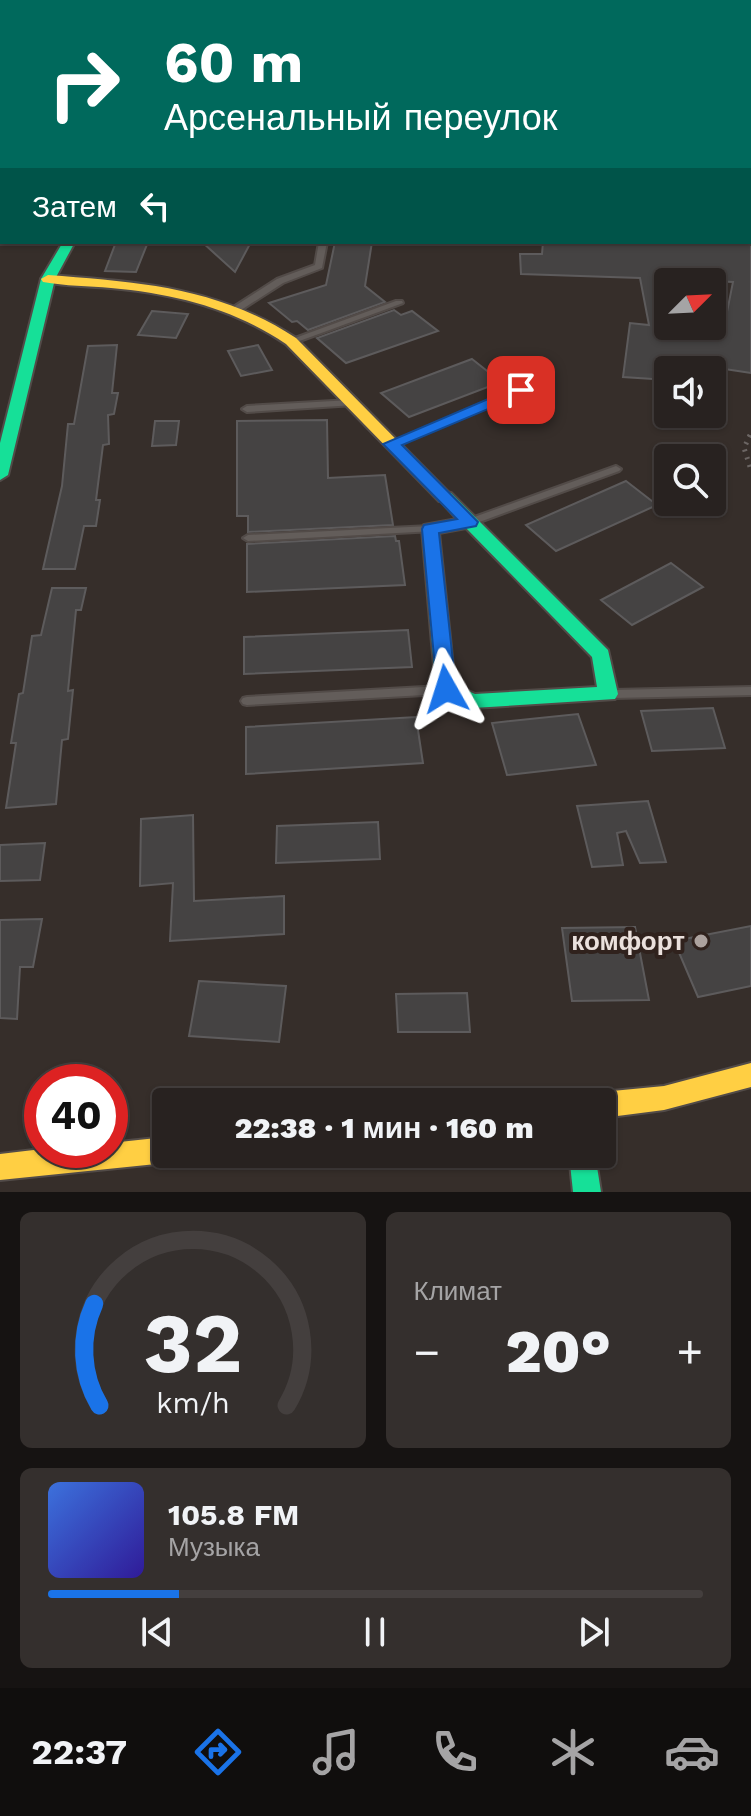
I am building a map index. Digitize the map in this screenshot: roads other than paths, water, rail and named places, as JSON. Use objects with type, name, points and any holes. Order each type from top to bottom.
[{"type":"street","points":[[0,475],[48,279],[68,244]]},
{"type":"street","points":[[48,279],[164,289],[238,308],[266,322],[291,341],[391,444],[470,522],[601,655],[608,694],[473,701],[446,689],[430,529],[470,522]]},
{"type":"street","points":[[616,1103],[664,1098],[751,1075]]},
{"type":"street","points":[[0,1167],[152,1151]]},
{"type":"street","points":[[584,1168],[587,1192]]},
{"type":"lane","points":[[238,308],[280,281],[319,266],[323,244]]},
{"type":"lane","points":[[291,341],[399,303]]},
{"type":"lane","points":[[391,444],[521,390]]},
{"type":"lane","points":[[247,409],[351,403]]},
{"type":"lane","points":[[470,522],[616,469]]},
{"type":"lane","points":[[248,538],[430,529]]},
{"type":"lane","points":[[247,701],[446,689]]},
{"type":"lane","points":[[608,694],[751,691]]},
{"type":"place","name":"комфорт","points":[[701,941]]}]
